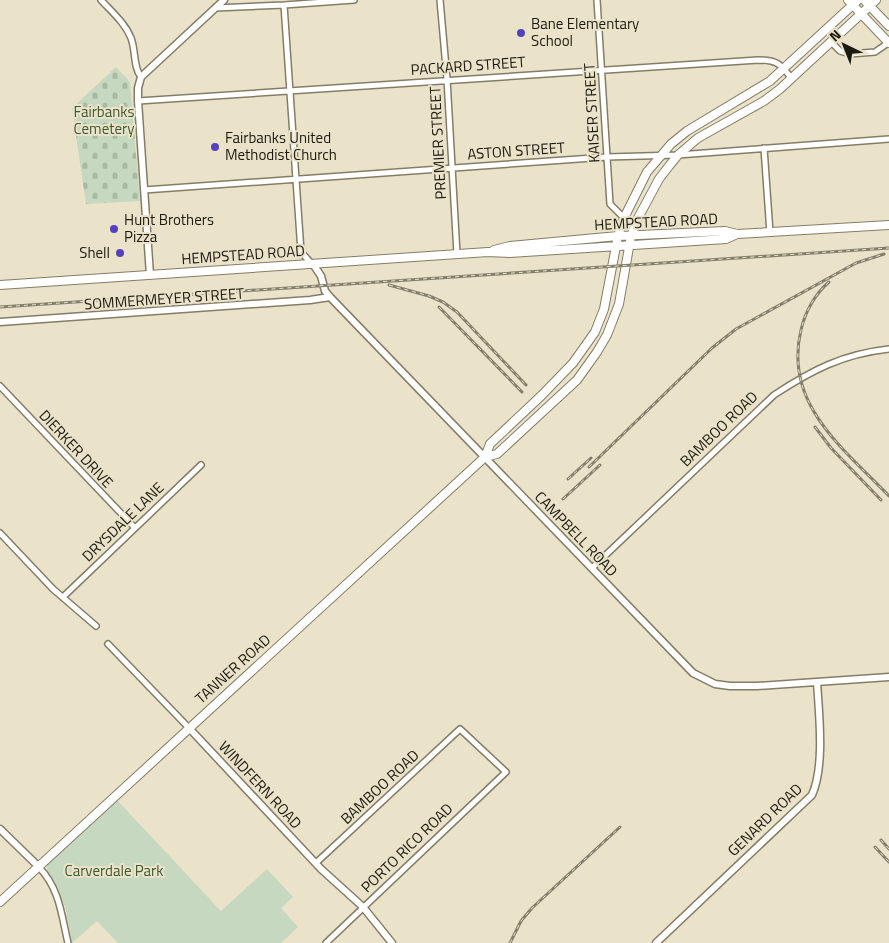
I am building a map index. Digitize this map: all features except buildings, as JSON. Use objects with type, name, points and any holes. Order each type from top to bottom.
[{"type":"main road","points":[[485,456],[490,444],[573,363],[595,332],[604,310],[618,236],[624,218],[647,172],[671,144],[687,130],[759,89],[785,69],[853,2],[861,14],[889,43]]},
{"type":"main road","points":[[485,456],[497,454],[577,380],[607,335],[621,295],[629,245],[638,218],[659,179],[678,155],[698,138],[764,100],[792,79],[832,43],[861,14],[870,2],[889,26]]},
{"type":"main road","points":[[725,107],[731,118]]},
{"type":"main road","name":"HEMPSTEAD ROAD","points":[[0,285],[488,252],[510,246],[536,248],[629,245],[725,231],[737,234],[770,233],[889,225]]},
{"type":"main road","name":"HEMPSTEAD ROAD","points":[[536,248],[618,236],[700,236]]},
{"type":"main road","points":[[542,395],[551,404]]},
{"type":"main road","name":"TANNER ROAD","points":[[0,902],[485,456]]},
{"type":"street","points":[[101,0],[120,21],[130,37],[137,70],[141,77]]},
{"type":"street","points":[[150,275],[138,88],[141,77],[224,0]]},
{"type":"street","points":[[215,8],[354,0]]},
{"type":"street","name":"PREMIER STREET","points":[[440,0],[447,79],[457,254]]},
{"type":"street","name":"KAISER STREET","points":[[597,0],[610,204],[624,218]]},
{"type":"street","points":[[284,5],[301,252],[313,264]]},
{"type":"street","points":[[832,43],[840,51],[850,54],[875,52],[889,43]]},
{"type":"street","name":"PACKARD STREET","points":[[138,101],[447,79],[758,60],[770,60],[785,69]]},
{"type":"street","points":[[785,69],[792,79]]},
{"type":"street","name":"ASTON STREET","points":[[144,190],[607,157],[678,155],[889,140]]},
{"type":"street","points":[[764,148],[770,233]]},
{"type":"street","name":"CAMPBELL ROAD","points":[[313,264],[321,276],[325,290],[330,297],[686,667],[702,679],[715,684],[730,686],[889,677]]},
{"type":"street","name":"SOMMERMEYER STREET","points":[[0,322],[330,297]]},
{"type":"street","name":"BAMBOO ROAD","points":[[592,568],[774,395],[799,378],[835,361],[872,351],[889,349]]},
{"type":"street","name":"DIERKER DRIVE","points":[[0,386],[135,528]]},
{"type":"street","name":"DRYSDALE LANE","points":[[64,597],[200,465]]},
{"type":"street","points":[[0,533],[53,589],[96,626]]},
{"type":"street","name":"WINDFERN ROAD","points":[[108,644],[316,862],[363,907],[392,943]]},
{"type":"street","name":"GENARD ROAD","points":[[656,943],[812,795],[816,784],[819,758],[817,682]]},
{"type":"street","name":"BAMBOO ROAD","points":[[316,862],[460,729]]},
{"type":"street","name":"PORTO RICO ROAD","points":[[326,943],[506,772],[460,729]]},
{"type":"street","points":[[0,828],[53,885],[68,943]]},
{"type":"green space","name":"Fairbanks Cemetery","points":[[116,67],[130,82],[140,201],[86,204],[72,108]]},
{"type":"green space","name":"Carverdale Park","points":[[116,799],[221,911],[267,869],[293,897],[281,908],[298,927],[281,943],[118,943],[97,921],[72,943],[65,906],[47,870],[47,864]]},
{"type":"railway","points":[[0,307],[889,248]]},
{"type":"railway","points":[[589,467],[712,348],[736,329],[856,263],[884,254]]},
{"type":"railway","points":[[829,282],[815,298],[808,310],[801,330],[798,356],[801,381],[809,403],[821,423],[854,461],[889,496]]},
{"type":"railway","points":[[389,285],[429,296],[443,302],[457,312],[526,385]]},
{"type":"railway","points":[[439,307],[522,392]]},
{"type":"railway","points":[[815,427],[831,448],[881,500]]},
{"type":"railway","points":[[568,479],[591,458]]},
{"type":"railway","points":[[563,499],[600,465]]},
{"type":"railway","points":[[510,943],[521,921],[532,908],[620,827]]},
{"type":"railway","points":[[881,840],[889,849]]},
{"type":"railway","points":[[875,847],[889,862]]},
{"type":"place","name":"Bane Elementary School","points":[[521,33]]},
{"type":"place","name":"Fairbanks United Methodist Church","points":[[215,147]]},
{"type":"place","name":"Hunt Brothers Pizza","points":[[114,229]]},
{"type":"place","name":"Shell","points":[[120,253]]}]
